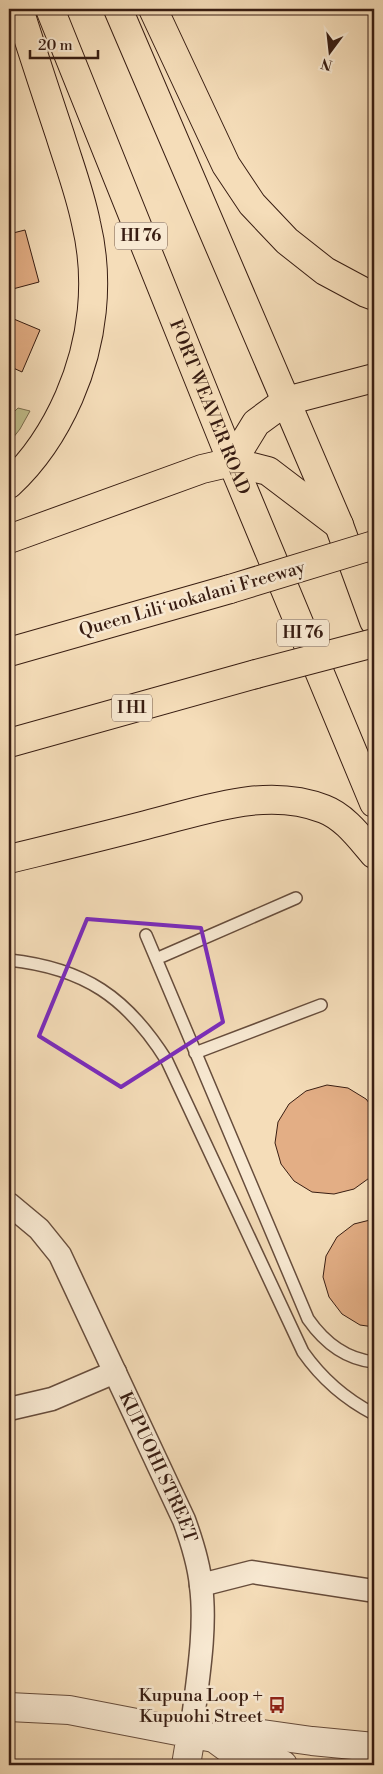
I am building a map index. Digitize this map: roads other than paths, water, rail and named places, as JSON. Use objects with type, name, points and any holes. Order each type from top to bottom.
[{"type":"highway","points":[[9,484],[38,453],[61,416],[78,376],[88,337],[93,306],[93,269],[86,223],[76,186],[18,9]]},
{"type":"highway","name":"FORT WEAVER ROAD","points":[[50,9],[232,462],[374,803]]},
{"type":"highway","points":[[118,9],[339,525],[374,621]]},
{"type":"highway","points":[[153,9],[226,165],[252,204],[287,241],[326,271],[374,296]]},
{"type":"highway","points":[[232,462],[256,423],[286,401],[374,378]]},
{"type":"highway","points":[[9,539],[202,469],[232,462],[268,471],[339,525]]},
{"type":"highway","name":"Queen Liliʻuokalani Freeway","points":[[9,652],[374,546]]},
{"type":"highway","name":"I H1","points":[[9,743],[374,643]]},
{"type":"highway","points":[[9,859],[228,805],[270,799],[291,799],[327,809],[350,826],[374,854]]},
{"type":"street","name":"KUPUOHI STREET","points":[[9,1204],[39,1229],[60,1255],[184,1520],[194,1548],[203,1604],[202,1737],[186,1765]]},
{"type":"street","points":[[9,1409],[52,1399],[115,1372]]},
{"type":"street","points":[[201,1584],[252,1572],[374,1591]]},
{"type":"street","points":[[9,1707],[69,1710],[202,1737],[240,1757],[283,1765]]},
{"type":"street","points":[[202,1737],[242,1731],[312,1741],[374,1747]]},
{"type":"lane","points":[[156,959],[296,898]]},
{"type":"lane","points":[[146,935],[308,1319],[320,1335],[334,1348],[358,1359],[374,1362]]},
{"type":"lane","points":[[9,960],[36,962],[89,981],[113,996],[134,1015],[152,1037],[167,1060],[303,1352],[315,1369],[332,1387],[352,1402],[374,1414]]},
{"type":"lane","points":[[195,1053],[321,1005]]},
{"type":"place","name":"Kupuna Loop + Kupuohi Street","points":[[277,1705]]}]
